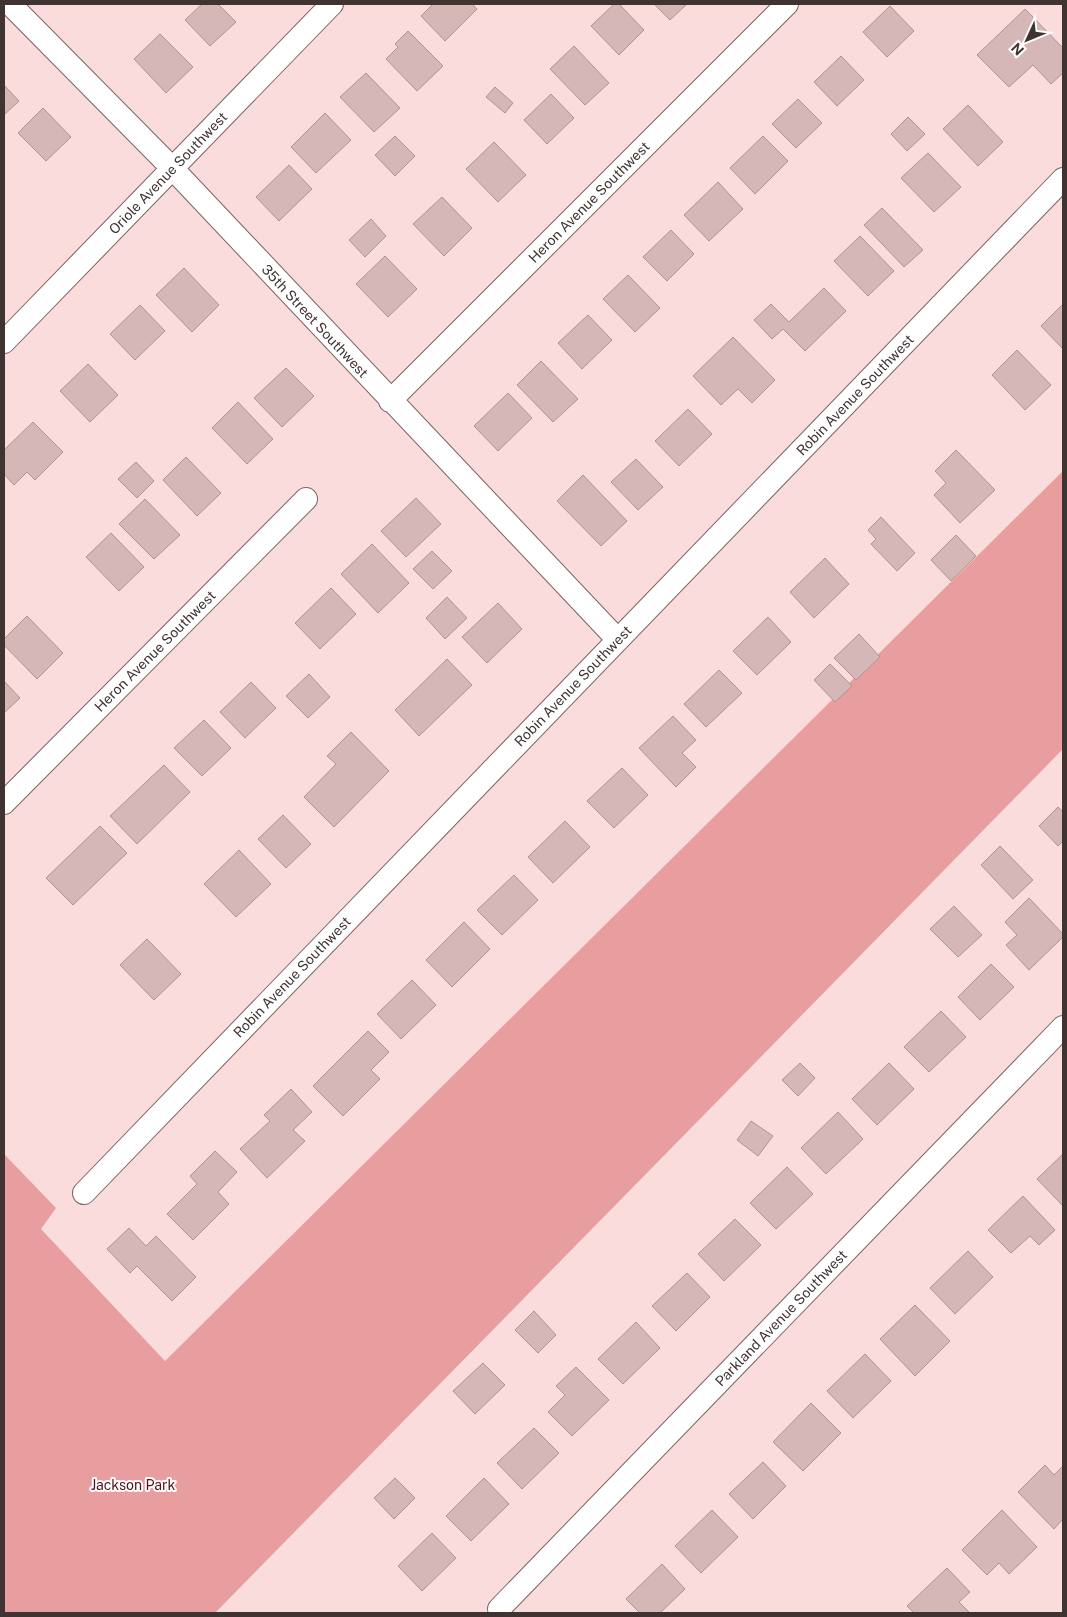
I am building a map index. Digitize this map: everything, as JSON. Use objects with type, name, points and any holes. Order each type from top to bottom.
[{"type":"street","name":"35th Street Southwest","points":[[10,4],[172,168],[618,640]]},
{"type":"street","name":"Oriole Avenue Southwest","points":[[4,342],[332,4]]},
{"type":"street","name":"Heron Avenue Southwest","points":[[390,400],[787,4]]},
{"type":"street","name":"Robin Avenue Southwest","points":[[84,1193],[1063,179]]},
{"type":"street","name":"Heron Avenue Southwest","points":[[4,803],[306,498]]},
{"type":"street","name":"Parkland Avenue Southwest","points":[[499,1609],[1063,1027]]},
{"type":"green space","name":"Jackson Park","points":[[1063,471],[1063,749],[215,1613],[4,1613],[4,1154],[56,1208],[41,1229],[165,1361]]},
{"type":"building","points":[[202,4],[218,4],[236,22],[210,46],[185,20]]},
{"type":"building","points":[[433,4],[472,4],[477,9],[445,41],[421,16]]},
{"type":"building","points":[[614,4],[619,4],[644,30],[619,55],[591,26]]},
{"type":"building","points":[[654,4],[687,4],[670,20]]},
{"type":"building","points":[[890,6],[914,31],[887,57],[863,32]]},
{"type":"building","points":[[1025,9],[1063,48],[1063,73],[1051,84],[1033,65],[1009,87],[977,55]]},
{"type":"building","points":[[408,31],[443,66],[417,91],[386,59],[398,47],[395,44]]},
{"type":"building","points":[[160,34],[193,67],[166,93],[134,59]]},
{"type":"building","points":[[574,46],[609,83],[585,105],[550,69]]},
{"type":"building","points":[[841,56],[864,80],[837,106],[814,82]]},
{"type":"building","points":[[366,73],[400,108],[374,132],[340,97]]},
{"type":"building","points":[[4,85],[19,101],[4,115]]},
{"type":"building","points":[[495,87],[513,103],[505,113],[486,97]]},
{"type":"building","points":[[551,94],[574,118],[547,144],[524,120]]},
{"type":"building","points":[[798,99],[822,123],[796,148],[772,124]]},
{"type":"building","points":[[968,105],[1003,142],[978,166],[943,129]]},
{"type":"building","points":[[43,108],[71,137],[46,161],[18,133]]},
{"type":"building","points":[[325,113],[351,140],[316,173],[291,147]]},
{"type":"building","points":[[908,117],[925,134],[907,151],[891,134]]},
{"type":"building","points":[[395,136],[415,156],[395,176],[375,155]]},
{"type":"building","points":[[763,136],[788,161],[755,194],[730,168]]},
{"type":"building","points":[[494,142],[526,175],[498,202],[466,169]]},
{"type":"building","points":[[928,153],[961,187],[934,212],[901,178]]},
{"type":"building","points":[[289,165],[312,189],[279,221],[256,197]]},
{"type":"building","points":[[718,182],[743,209],[709,241],[684,215]]},
{"type":"building","points":[[442,197],[472,228],[444,256],[413,224]]},
{"type":"building","points":[[882,208],[923,250],[904,267],[864,225]]},
{"type":"building","points":[[371,219],[386,236],[365,257],[349,240]]},
{"type":"building","points":[[671,230],[694,254],[667,281],[643,257]]},
{"type":"building","points":[[860,236],[894,271],[868,296],[834,261]]},
{"type":"building","points":[[385,256],[417,289],[388,317],[356,284]]},
{"type":"building","points":[[184,268],[219,305],[192,332],[156,295]]},
{"type":"building","points":[[628,275],[660,308],[635,332],[603,299]]},
{"type":"building","points":[[824,288],[846,311],[805,351],[783,329],[772,339],[754,320],[771,304],[789,322]]},
{"type":"building","points":[[1063,304],[1063,349],[1041,326]]},
{"type":"building","points":[[140,305],[165,331],[135,360],[110,334]]},
{"type":"building","points":[[588,315],[612,340],[582,369],[558,343]]},
{"type":"building","points":[[733,337],[775,380],[752,403],[738,389],[721,405],[693,376]]},
{"type":"building","points":[[1017,350],[1051,385],[1025,410],[992,375]]},
{"type":"building","points":[[541,361],[578,399],[553,422],[517,385]]},
{"type":"building","points":[[88,364],[118,395],[90,422],[60,391]]},
{"type":"building","points":[[286,368],[314,396],[282,427],[254,398]]},
{"type":"building","points":[[508,393],[532,418],[498,451],[474,426]]},
{"type":"building","points":[[238,402],[273,439],[247,464],[212,428]]},
{"type":"building","points":[[688,409],[712,434],[679,466],[655,441]]},
{"type":"building","points":[[33,422],[63,452],[35,480],[27,472],[14,485],[4,474],[4,450]]},
{"type":"building","points":[[956,450],[995,490],[960,523],[934,495],[946,483],[935,471]]},
{"type":"building","points":[[186,457],[221,493],[197,516],[163,480]]},
{"type":"building","points":[[636,459],[663,487],[638,510],[611,482]]},
{"type":"building","points":[[136,462],[154,481],[137,498],[118,479]]},
{"type":"building","points":[[583,475],[627,521],[601,546],[557,501]]},
{"type":"building","points":[[416,498],[441,524],[406,557],[381,531]]},
{"type":"building","points":[[145,499],[180,535],[154,559],[119,524]]},
{"type":"building","points":[[881,517],[915,553],[897,571],[871,544],[876,539],[868,530]]},
{"type":"building","points":[[111,533],[144,567],[119,591],[86,557]]},
{"type":"building","points":[[956,535],[976,556],[951,581],[931,560]]},
{"type":"building","points":[[372,544],[409,583],[378,613],[341,574]]},
{"type":"building","points":[[432,551],[452,571],[433,589],[413,569]]},
{"type":"building","points":[[825,558],[849,584],[814,618],[790,592]]},
{"type":"building","points":[[331,588],[356,614],[320,649],[295,623]]},
{"type":"building","points":[[447,597],[467,618],[445,639],[426,618]]},
{"type":"building","points":[[498,603],[522,629],[487,663],[462,637]]},
{"type":"building","points":[[27,616],[63,653],[37,679],[4,645],[4,639]]},
{"type":"building","points":[[768,617],[791,642],[757,675],[733,651]]},
{"type":"building","points":[[859,634],[880,657],[856,680],[834,658]]},
{"type":"building","points":[[447,659],[472,685],[419,736],[395,710]]},
{"type":"building","points":[[830,664],[852,686],[835,702],[814,680]]},
{"type":"building","points":[[719,670],[742,693],[706,727],[684,704]]},
{"type":"building","points":[[309,674],[330,697],[308,718],[286,696]]},
{"type":"building","points":[[4,681],[20,698],[4,713]]},
{"type":"building","points":[[251,682],[276,708],[245,738],[220,712]]},
{"type":"building","points":[[673,716],[696,740],[682,753],[696,767],[676,787],[639,748]]},
{"type":"building","points":[[204,720],[231,748],[202,776],[174,748]]},
{"type":"building","points":[[351,732],[389,771],[334,827],[304,797],[336,764],[327,756]]},
{"type":"building","points":[[164,765],[190,792],[137,844],[110,816]]},
{"type":"building","points":[[622,768],[648,795],[614,828],[587,801]]},
{"type":"building","points":[[1058,807],[1063,812],[1063,841],[1058,846],[1039,826]]},
{"type":"building","points":[[283,815],[311,844],[286,868],[258,839]]},
{"type":"building","points":[[565,821],[590,847],[553,883],[528,857]]},
{"type":"building","points":[[100,826],[127,853],[73,905],[46,878]]},
{"type":"building","points":[[1000,846],[1033,880],[1013,899],[981,865]]},
{"type":"building","points":[[239,850],[271,884],[236,917],[204,884]]},
{"type":"building","points":[[514,875],[538,900],[502,935],[477,910]]},
{"type":"building","points":[[1029,898],[1063,934],[1063,937],[1029,970],[1006,945],[1017,935],[1005,922]]},
{"type":"building","points":[[954,906],[982,935],[958,957],[930,929]]},
{"type":"building","points":[[464,922],[490,949],[452,987],[426,960]]},
{"type":"building","points":[[147,939],[181,974],[154,1000],[120,965]]},
{"type":"building","points":[[991,964],[1014,987],[980,1020],[958,997]]},
{"type":"building","points":[[412,980],[436,1005],[401,1039],[377,1014]]},
{"type":"building","points":[[941,1011],[966,1037],[929,1072],[904,1047]]},
{"type":"building","points":[[368,1031],[389,1052],[371,1070],[380,1079],[343,1116],[313,1086]]},
{"type":"building","points":[[800,1063],[815,1078],[798,1096],[782,1080]]},
{"type":"building","points":[[889,1063],[914,1089],[877,1125],[852,1099]]},
{"type":"building","points":[[291,1089],[312,1112],[293,1130],[305,1141],[267,1178],[240,1149],[270,1121],[264,1115]]},
{"type":"building","points":[[838,1112],[863,1139],[826,1174],[801,1148]]},
{"type":"building","points":[[751,1121],[773,1136],[758,1156],[737,1140]]},
{"type":"building","points":[[215,1151],[237,1172],[218,1192],[229,1204],[193,1240],[167,1214],[197,1184],[190,1176]]},
{"type":"building","points":[[1063,1154],[1063,1204],[1062,1205],[1037,1179]]},
{"type":"building","points":[[787,1167],[813,1194],[776,1229],[750,1203]]},
{"type":"building","points":[[1023,1196],[1055,1230],[1039,1245],[1030,1236],[1011,1253],[988,1230]]},
{"type":"building","points":[[735,1219],[761,1245],[724,1281],[698,1254]]},
{"type":"building","points":[[129,1228],[146,1246],[156,1236],[196,1277],[172,1301],[137,1266],[130,1273],[107,1249]]},
{"type":"building","points":[[968,1251],[993,1277],[955,1314],[930,1288]]},
{"type":"building","points":[[687,1273],[710,1297],[676,1331],[652,1306]]},
{"type":"building","points":[[915,1305],[950,1341],[915,1376],[880,1339]]},
{"type":"building","points":[[534,1311],[556,1335],[538,1353],[515,1330]]},
{"type":"building","points":[[636,1322],[660,1348],[623,1384],[598,1359]]},
{"type":"building","points":[[865,1354],[891,1381],[853,1418],[827,1391]]},
{"type":"building","points":[[483,1363],[505,1385],[475,1414],[453,1391]]},
{"type":"building","points":[[576,1367],[609,1400],[572,1436],[548,1412],[565,1395],[556,1386]]},
{"type":"building","points":[[811,1403],[841,1433],[803,1471],[773,1442]]},
{"type":"building","points":[[534,1428],[559,1453],[522,1489],[497,1463]]},
{"type":"building","points":[[763,1462],[786,1486],[753,1519],[729,1494]]},
{"type":"building","points":[[1045,1465],[1054,1475],[1063,1466],[1063,1519],[1054,1529],[1018,1492]]},
{"type":"building","points":[[395,1478],[415,1498],[394,1519],[374,1498]]},
{"type":"building","points":[[484,1478],[509,1504],[471,1541],[446,1516]]},
{"type":"building","points":[[712,1510],[738,1537],[701,1573],[675,1546]]},
{"type":"building","points":[[1002,1510],[1037,1547],[1009,1574],[999,1563],[987,1575],[962,1550]]},
{"type":"building","points":[[432,1533],[456,1558],[422,1591],[398,1566]]},
{"type":"building","points":[[662,1564],[685,1589],[660,1613],[640,1613],[626,1599]]},
{"type":"building","points":[[947,1568],[970,1592],[959,1602],[970,1613],[914,1613],[907,1606]]}]
